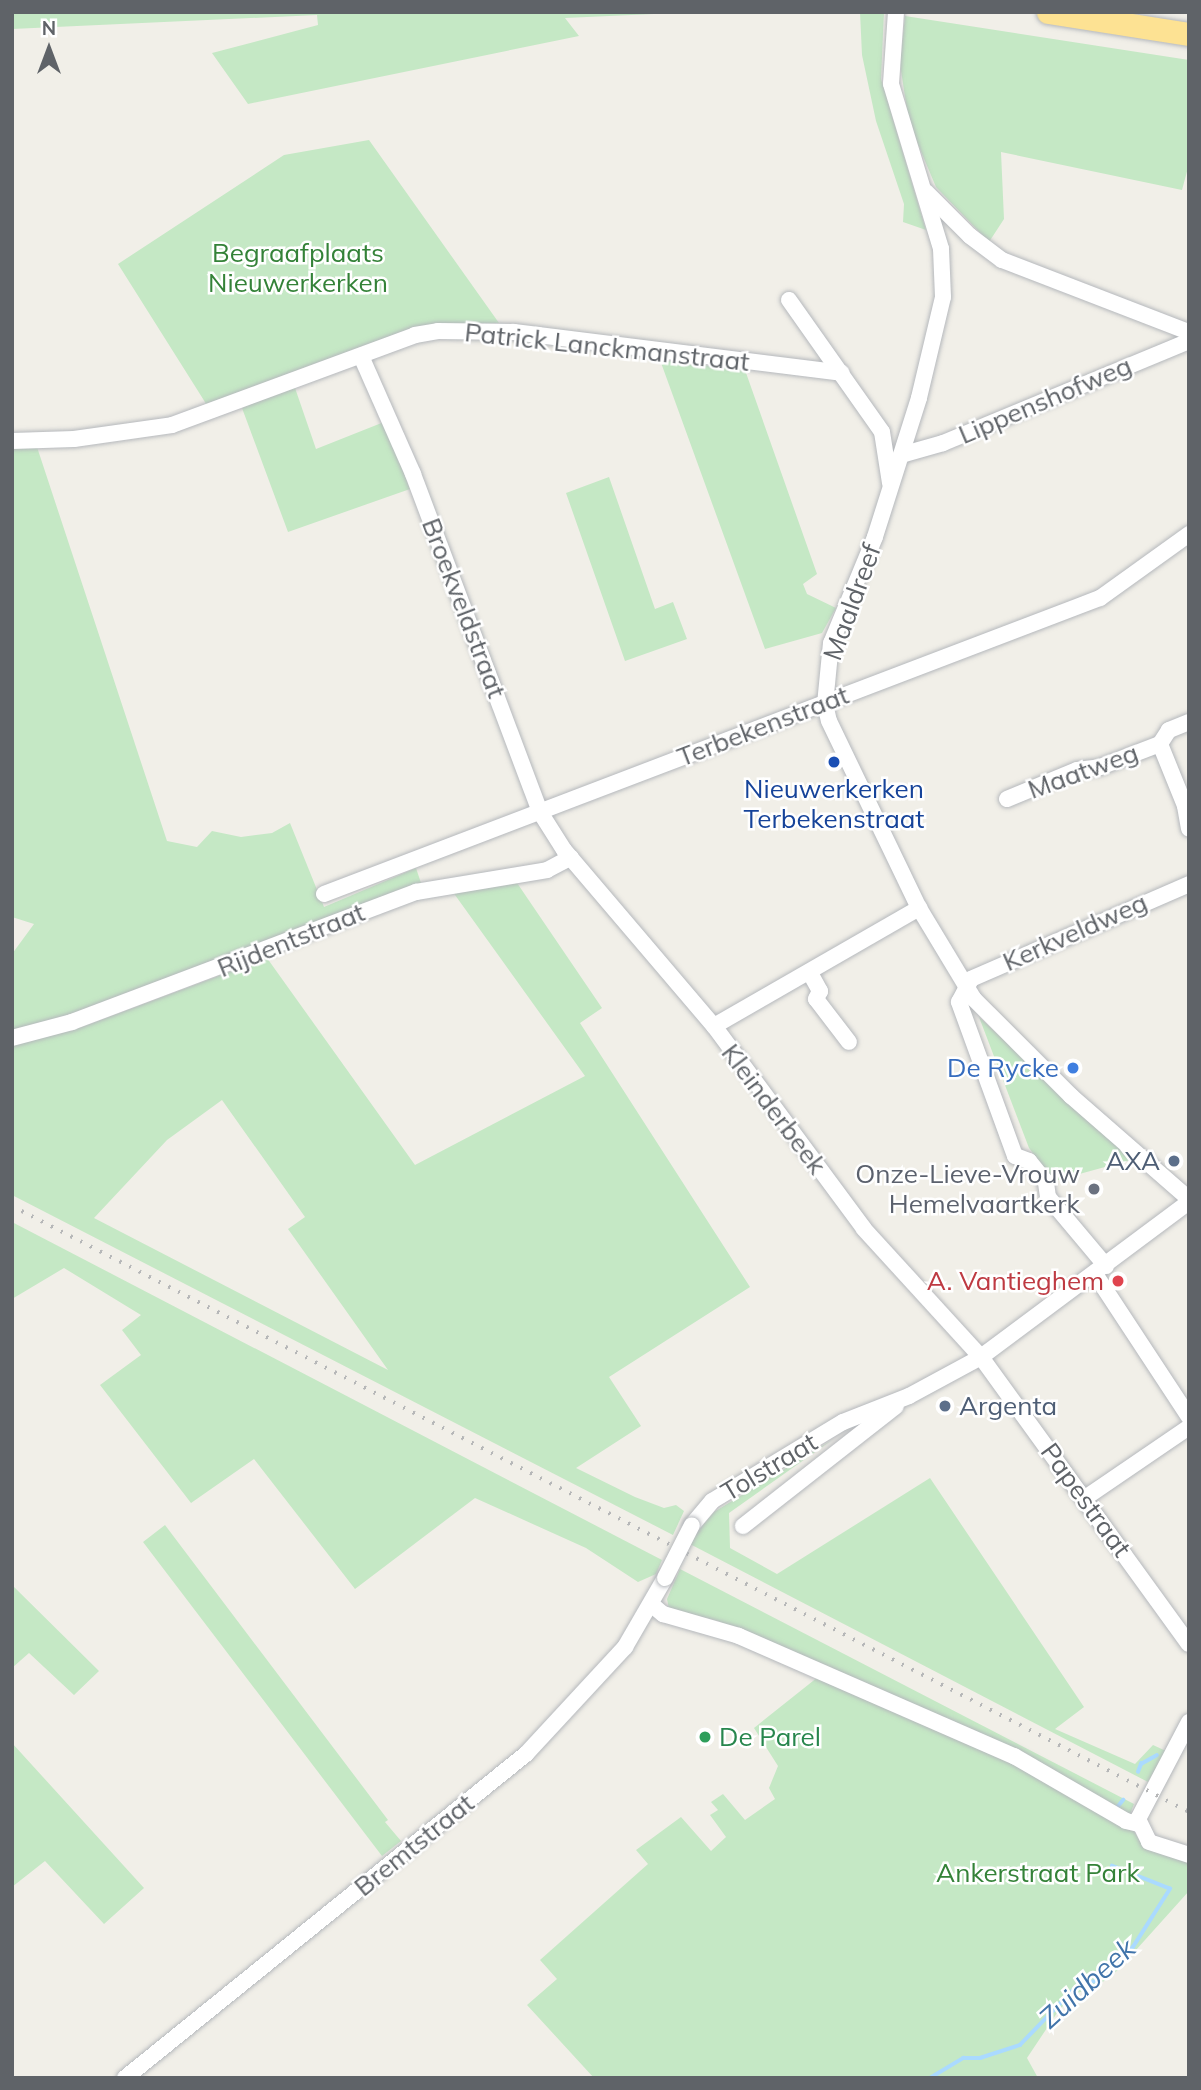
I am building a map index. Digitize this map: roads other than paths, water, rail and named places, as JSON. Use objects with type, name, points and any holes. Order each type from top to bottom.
[{"type":"highway","points":[[1048,12],[1189,34]]},
{"type":"street","points":[[891,486],[943,297],[941,249],[891,85],[896,12]]},
{"type":"street","points":[[925,191],[970,236],[1002,260],[1189,332]]},
{"type":"street","points":[[941,249],[953,236],[970,236]]},
{"type":"street","name":"Maaldreef","points":[[789,300],[882,432],[891,486],[875,537],[831,643],[825,704],[836,743],[919,908],[965,986],[1071,1096],[1189,1200]]},
{"type":"street","name":"Patrick Lanckmanstraat","points":[[12,442],[74,439],[172,425],[415,335],[476,330],[841,373]]},
{"type":"street","name":"Lippenshofweg","points":[[901,455],[943,443],[1189,341]]},
{"type":"street","name":"Broekveldstraat","points":[[361,356],[414,474],[540,812],[571,857]]},
{"type":"street","name":"Terbekenstraat","points":[[324,894],[1100,598],[1189,534]]},
{"type":"street","name":"Maatweg","points":[[1007,799],[1077,770],[1100,767],[1160,744],[1169,730],[1189,722]]},
{"type":"street","name":"Maatweg","points":[[1160,744],[1185,806],[1189,829]]},
{"type":"street","name":"Kleinderbeek","points":[[571,857],[713,1026],[864,1229],[981,1357]]},
{"type":"street","name":"Rijdentstraat","points":[[12,1038],[72,1022],[416,892],[547,870],[571,857]]},
{"type":"street","name":"Kerkveldweg","points":[[965,986],[971,979],[1083,926],[1189,884]]},
{"type":"street","points":[[713,1026],[810,973],[919,908]]},
{"type":"street","points":[[810,973],[820,991],[816,999],[849,1042]]},
{"type":"street","name":"Maaldreef","points":[[965,986],[961,1008],[1015,1156],[1029,1161],[1046,1182],[1048,1196],[1100,1270]]},
{"type":"street","name":"Tolstraat","points":[[665,1578],[692,1525],[712,1501],[843,1422],[909,1396],[981,1357],[1100,1270],[1189,1200]]},
{"type":"street","points":[[1100,1270],[1189,1417]]},
{"type":"street","name":"Papestraat","points":[[981,1357],[1188,1638]]},
{"type":"street","name":"Tolstraat","points":[[743,1526],[909,1396]]},
{"type":"street","points":[[1085,1498],[1189,1427]]},
{"type":"street","name":"Bremtstraat","points":[[125,2078],[526,1754],[625,1647],[665,1578]]},
{"type":"street","points":[[652,1604],[663,1615],[739,1636],[1014,1756],[1126,1821],[1139,1824]]},
{"type":"street","points":[[1189,1722],[1143,1806],[1139,1824],[1149,1842],[1189,1855]]},
{"type":"waterway","name":"Zuidbeek","points":[[1138,1772],[1141,1764],[1157,1755]]},
{"type":"waterway","name":"Zuidbeek","points":[[1115,1810],[1123,1800]]},
{"type":"waterway","name":"Zuidbeek","points":[[930,2078],[963,2058],[980,2058],[1020,2045],[1077,1986],[1096,1981],[1133,1947],[1170,1889],[1112,1866]]},
{"type":"railway","points":[[12,1206],[1189,1812]]},
{"type":"place","name":"Nieuwerkerken Terbekenstraat","points":[[834,762]]},
{"type":"place","name":"De Rycke","points":[[1073,1068]]},
{"type":"place","name":"AXA","points":[[1174,1161]]},
{"type":"place","name":"Onze-Lieve-Vrouw Hemelvaartkerk","points":[[1094,1189]]},
{"type":"place","name":"A. Vantieghem","points":[[1118,1281]]},
{"type":"place","name":"Argenta","points":[[945,1406]]},
{"type":"place","name":"De Parel","points":[[705,1737]]},
{"type":"park label","name":"Begraafplaats Nieuwerkerken","points":[[298,268]]},
{"type":"park label","name":"Ankerstraat Park","points":[[1038,1873]]}]
